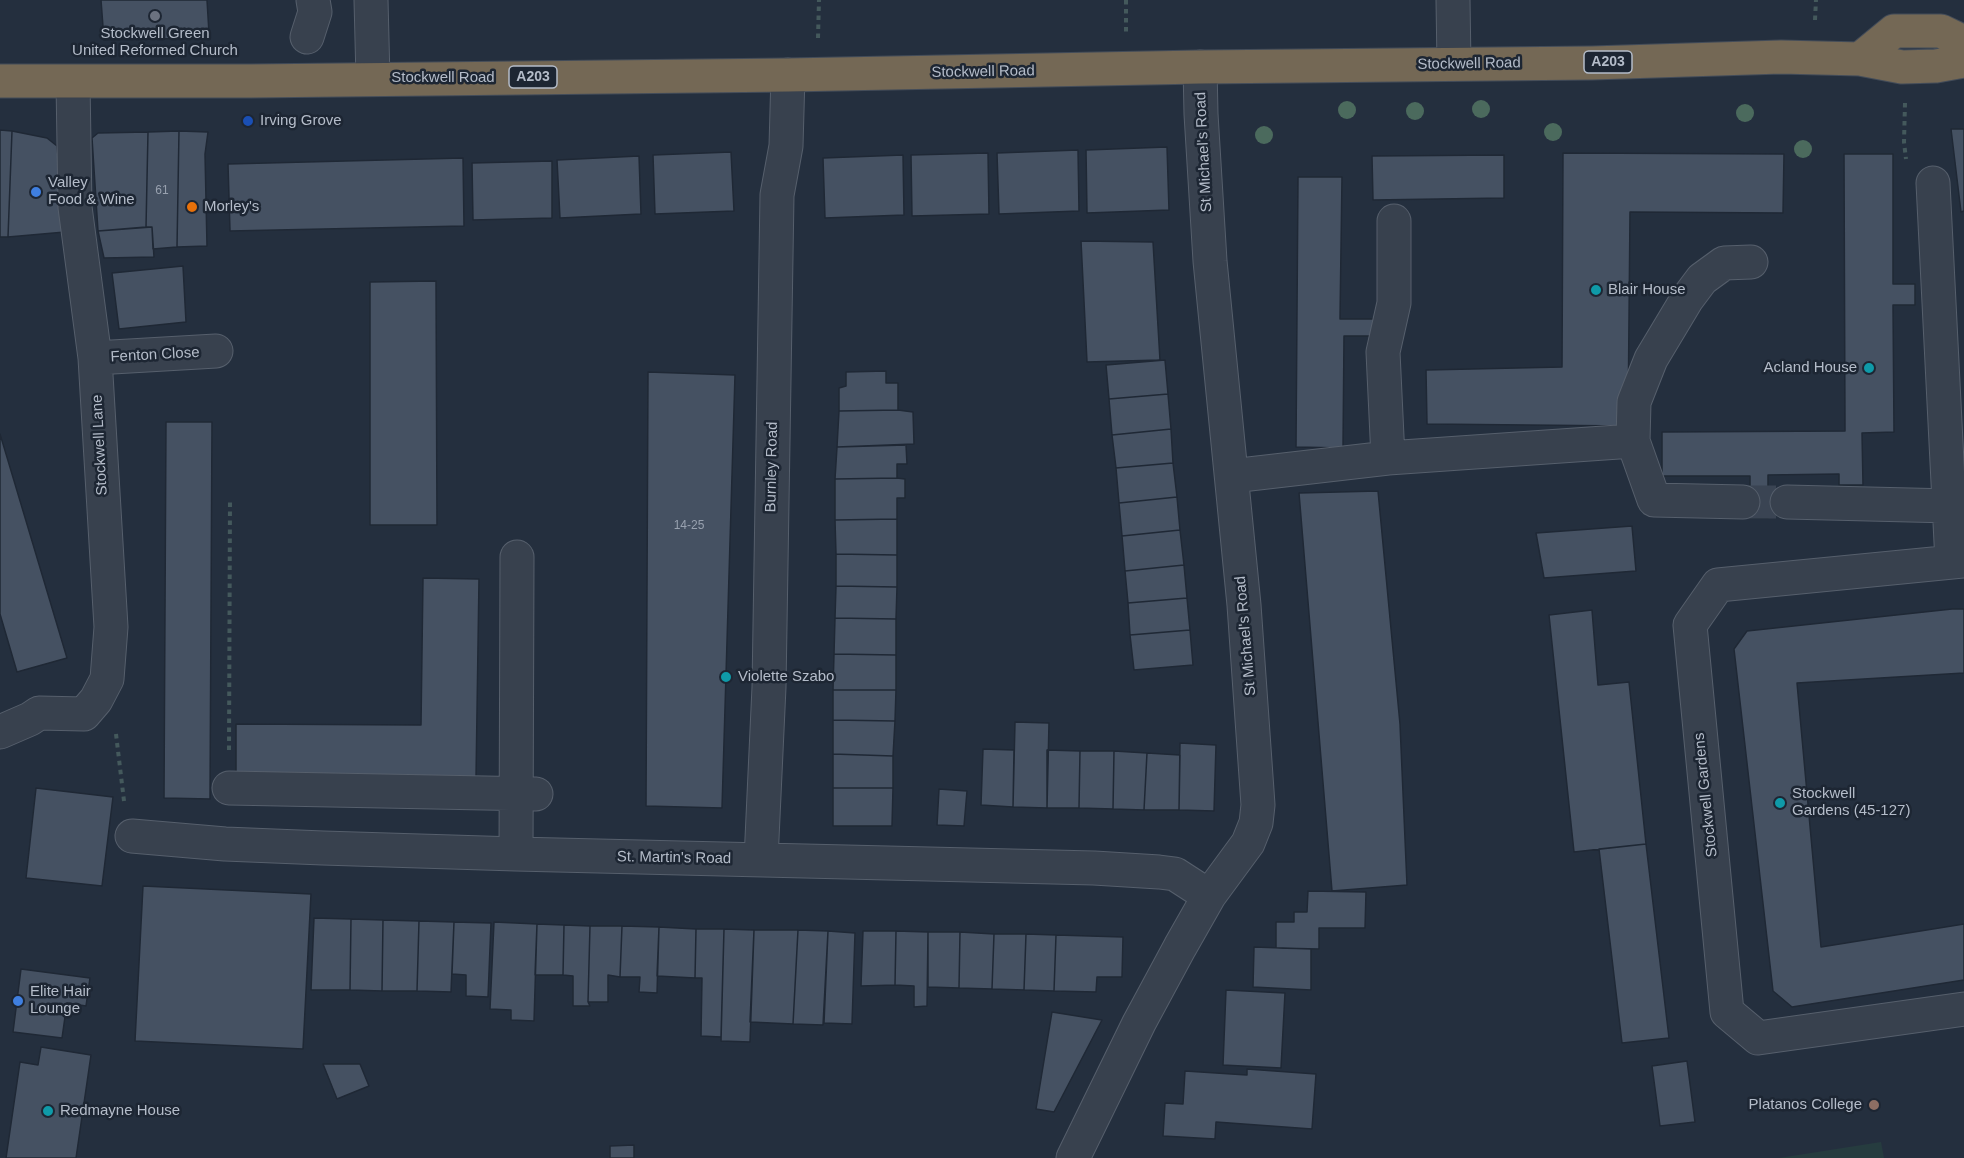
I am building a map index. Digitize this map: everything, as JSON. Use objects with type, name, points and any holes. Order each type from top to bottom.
[{"type":"highway","points":[[1860,58],[1894,31],[1941,31],[1964,42]]},
{"type":"highway","name":"Stockwell Road","points":[[0,81],[788,75],[1200,67],[1592,63],[1781,57],[1860,58],[1902,67],[1936,66],[1964,61]]},
{"type":"street","points":[[308,38],[315,12],[313,0]]},
{"type":"street","points":[[371,0],[373,79]]},
{"type":"street","points":[[1453,0],[1454,64]]},
{"type":"street","name":"St Michael's Road","points":[[1073,1158],[1139,1023],[1209,896],[1248,843],[1256,823],[1258,805],[1246,628],[1210,261],[1200,67]]},
{"type":"street","name":"Burnley Road","points":[[761,860],[769,687],[777,195],[786,146],[788,75]]},
{"type":"street","name":"Stockwell Lane","points":[[73,82],[75,207],[95,358],[111,627],[107,679],[96,700]]},
{"type":"street","points":[[1933,183],[1951,506],[1958,562]]},
{"type":"street","points":[[1388,458],[1383,352],[1394,303],[1394,221]]},
{"type":"street","points":[[1743,501],[1654,500],[1633,441],[1634,402],[1651,358],[1702,279],[1724,263],[1751,262]]},
{"type":"street","name":"Fenton Close","points":[[95,358],[216,351]]},
{"type":"street","points":[[1232,477],[1388,458],[1633,441]]},
{"type":"street","points":[[1787,502],[1951,506]]},
{"type":"street","points":[[516,854],[526,794],[517,557]]},
{"type":"street","name":"Stockwell Gardens","points":[[1958,562],[1718,585],[1690,625],[1727,1012],[1758,1038],[1964,1009]]},
{"type":"street","points":[[0,732],[30,720],[39,713],[84,714],[96,700]]},
{"type":"street","points":[[229,788],[526,794]]},
{"type":"street","name":"St. Martin's Road","points":[[132,836],[225,844],[516,854],[1094,868],[1175,874],[1209,896]]},
{"type":"path","points":[[818,32],[819,0]]},
{"type":"path","points":[[1126,0],[1126,28]]},
{"type":"path","points":[[1905,106],[1906,161],[1933,183]]},
{"type":"path","points":[[229,788],[230,500]]},
{"type":"path","points":[[96,700],[116,733],[124,807],[132,836]]},
{"type":"green space","points":[[1881,1142],[1884,1158],[1779,1158]]},
{"type":"building","name":"Stockwell Green United Reformed Church","points":[[101,0],[207,0],[209,33],[205,38],[104,40]]},
{"type":"building","points":[[1951,129],[1964,129],[1964,211],[1961,212]]},
{"type":"building","points":[[0,130],[12,131],[8,237],[0,237]]},
{"type":"building","name":"Valley Food & Wine","points":[[12,131],[47,138],[57,146],[65,232],[8,237]]},
{"type":"building","points":[[179,131],[177,247],[153,249],[152,227],[146,227],[148,132]]},
{"type":"building","name":"Morley's","points":[[179,131],[208,132],[205,154],[207,246],[177,247]]},
{"type":"building","points":[[148,132],[146,227],[98,231],[92,138],[98,133]]},
{"type":"building","points":[[1167,147],[1169,210],[1087,213],[1086,150]]},
{"type":"building","points":[[1078,150],[1079,211],[999,214],[997,153]]},
{"type":"building","points":[[731,152],[734,211],[655,214],[653,155]]},
{"type":"building","points":[[988,153],[989,214],[912,216],[911,155]]},
{"type":"building","name":"Blair House","points":[[1563,153],[1784,154],[1783,213],[1630,212],[1628,426],[1427,424],[1426,370],[1562,367]]},
{"type":"building","name":"Acland House","points":[[1844,154],[1893,154],[1893,284],[1915,284],[1915,305],[1893,305],[1894,432],[1862,433],[1863,485],[1839,485],[1839,474],[1768,475],[1768,518],[1750,518],[1750,476],[1662,476],[1662,432],[1845,431]]},
{"type":"building","points":[[903,155],[904,215],[825,218],[823,158]]},
{"type":"building","points":[[1504,155],[1504,198],[1373,200],[1372,156]]},
{"type":"building","points":[[639,156],[641,214],[560,218],[557,160]]},
{"type":"building","points":[[463,158],[464,226],[230,231],[228,164]]},
{"type":"building","points":[[552,161],[552,218],[473,220],[472,163]]},
{"type":"building","points":[[1298,177],[1342,177],[1340,319],[1375,319],[1374,336],[1344,336],[1343,448],[1296,447]]},
{"type":"building","points":[[152,227],[154,257],[104,258],[98,231]]},
{"type":"building","points":[[1081,241],[1153,242],[1160,360],[1087,362]]},
{"type":"building","points":[[183,266],[186,322],[119,329],[112,273]]},
{"type":"building","points":[[436,281],[437,525],[370,525],[370,282]]},
{"type":"building","points":[[1165,360],[1168,394],[1109,399],[1106,365]]},
{"type":"building","points":[[886,371],[886,383],[898,383],[898,410],[839,411],[839,388],[846,386],[846,372]]},
{"type":"building","points":[[648,372],[735,375],[722,808],[646,806]]},
{"type":"building","points":[[1168,394],[1171,429],[1112,435],[1109,399]]},
{"type":"building","points":[[839,411],[913,412],[914,444],[837,447]]},
{"type":"building","points":[[166,422],[212,422],[210,799],[164,798]]},
{"type":"building","points":[[1171,429],[1173,463],[1116,468],[1112,435]]},
{"type":"building","points":[[0,434],[67,658],[17,672],[0,614]]},
{"type":"building","points":[[906,445],[907,464],[897,464],[897,478],[835,479],[837,447]]},
{"type":"building","points":[[1173,463],[1177,497],[1119,503],[1116,468]]},
{"type":"building","points":[[835,479],[905,479],[905,498],[897,498],[897,519],[835,520]]},
{"type":"building","points":[[1378,491],[1400,724],[1407,885],[1332,891],[1299,493]]},
{"type":"building","points":[[1177,497],[1180,530],[1122,536],[1119,503]]},
{"type":"building","points":[[897,519],[897,555],[836,554],[835,520]]},
{"type":"building","points":[[1632,526],[1636,571],[1544,578],[1536,533]]},
{"type":"building","points":[[1180,530],[1184,565],[1125,571],[1122,536]]},
{"type":"building","points":[[836,554],[897,555],[897,587],[836,586]]},
{"type":"building","points":[[1184,565],[1187,598],[1128,603],[1125,571]]},
{"type":"building","points":[[423,578],[479,579],[476,778],[236,776],[236,724],[421,725]]},
{"type":"building","points":[[836,586],[897,587],[896,619],[835,618]]},
{"type":"building","points":[[1187,598],[1190,630],[1130,635],[1128,603]]},
{"type":"building","name":"Stockwell Gardens (45-127)","points":[[1964,609],[1964,673],[1797,683],[1821,947],[1964,924],[1964,980],[1792,1007],[1773,991],[1734,649],[1747,631]]},
{"type":"building","points":[[1592,610],[1598,685],[1629,682],[1646,844],[1574,852],[1549,615]]},
{"type":"building","points":[[835,618],[896,619],[896,655],[834,654]]},
{"type":"building","points":[[1190,630],[1193,665],[1134,670],[1130,635]]},
{"type":"building","points":[[834,654],[896,655],[896,690],[833,690]]},
{"type":"building","points":[[833,690],[896,690],[895,721],[833,720]]},
{"type":"building","points":[[833,720],[895,721],[893,756],[833,754]]},
{"type":"building","points":[[1015,722],[1049,723],[1047,808],[1013,807]]},
{"type":"building","points":[[1180,743],[1216,745],[1214,811],[1179,810]]},
{"type":"building","points":[[983,749],[1014,750],[1013,807],[981,805]]},
{"type":"building","points":[[1047,750],[1080,751],[1079,808],[1047,808]]},
{"type":"building","points":[[1080,751],[1114,751],[1113,809],[1079,808]]},
{"type":"building","points":[[1114,751],[1147,753],[1144,810],[1113,809]]},
{"type":"building","points":[[1147,753],[1180,755],[1179,810],[1144,810]]},
{"type":"building","points":[[833,754],[893,756],[893,788],[833,788]]},
{"type":"building","points":[[36,788],[113,797],[102,886],[26,878]]},
{"type":"building","points":[[833,788],[893,788],[892,826],[833,826]]},
{"type":"building","points":[[939,789],[967,791],[964,826],[937,825]]},
{"type":"building","points":[[1646,844],[1669,1038],[1622,1043],[1599,849]]},
{"type":"building","points":[[143,886],[311,894],[303,1049],[135,1041]]},
{"type":"building","points":[[1308,891],[1366,892],[1365,928],[1319,928],[1319,949],[1276,948],[1276,922],[1294,922],[1294,912],[1307,912]]},
{"type":"building","points":[[314,918],[351,919],[350,990],[311,990]]},
{"type":"building","points":[[351,919],[383,920],[382,991],[350,990]]},
{"type":"building","points":[[383,920],[419,921],[417,991],[382,991]]},
{"type":"building","points":[[419,921],[454,922],[451,992],[417,991]]},
{"type":"building","points":[[454,922],[491,923],[488,997],[466,996],[466,975],[452,974]]},
{"type":"building","points":[[494,922],[537,924],[534,1021],[511,1020],[511,1010],[490,1009]]},
{"type":"building","points":[[537,924],[564,925],[563,975],[535,975]]},
{"type":"building","points":[[564,925],[590,926],[588,1002],[590,1006],[573,1006],[573,976],[563,975]]},
{"type":"building","points":[[590,926],[622,926],[620,977],[608,975],[608,1002],[588,1002]]},
{"type":"building","points":[[622,926],[659,927],[657,993],[639,992],[640,977],[620,977]]},
{"type":"building","points":[[659,927],[696,929],[695,978],[657,976]]},
{"type":"building","points":[[696,929],[724,929],[721,1037],[701,1036],[702,978],[695,978]]},
{"type":"building","points":[[724,929],[754,930],[750,1042],[721,1041]]},
{"type":"building","points":[[754,930],[798,930],[793,1024],[750,1022]]},
{"type":"building","points":[[798,930],[828,931],[823,1025],[793,1024]]},
{"type":"building","points":[[828,931],[855,933],[852,1024],[824,1023]]},
{"type":"building","points":[[863,931],[896,931],[895,985],[861,986]]},
{"type":"building","points":[[896,931],[928,932],[927,1006],[914,1007],[914,986],[895,985]]},
{"type":"building","points":[[928,932],[960,932],[959,988],[928,987]]},
{"type":"building","points":[[960,932],[994,934],[992,989],[959,988]]},
{"type":"building","points":[[994,934],[1026,934],[1024,990],[992,989]]},
{"type":"building","points":[[1026,934],[1056,935],[1054,991],[1024,990]]},
{"type":"building","points":[[1056,935],[1123,937],[1122,977],[1097,977],[1096,992],[1054,991]]},
{"type":"building","points":[[1254,947],[1311,949],[1311,990],[1253,987]]},
{"type":"building","points":[[21,969],[90,978],[86,1006],[67,1003],[62,1038],[13,1032]]},
{"type":"building","points":[[1226,990],[1285,993],[1281,1068],[1223,1065]]},
{"type":"building","points":[[1052,1012],[1102,1020],[1054,1112],[1036,1109]]},
{"type":"building","name":"Redmayne House","points":[[41,1047],[91,1055],[76,1158],[6,1158],[20,1062],[38,1065]]},
{"type":"building","points":[[1687,1061],[1695,1122],[1660,1126],[1652,1066]]},
{"type":"building","points":[[323,1064],[360,1064],[369,1086],[337,1099]]},
{"type":"building","points":[[1247,1069],[1316,1074],[1312,1129],[1216,1122],[1215,1139],[1163,1136],[1165,1103],[1183,1104],[1185,1071],[1247,1075]]},
{"type":"building","points":[[634,1145],[634,1158],[610,1158],[610,1146]]},
{"type":"tunnel","points":[[1743,502],[1787,502]]},
{"type":"place","name":"Stockwell Green United Reformed Church","points":[[155,16]]},
{"type":"place","name":"Irving Grove","points":[[248,121]]},
{"type":"place","name":"Valley Food & Wine","points":[[36,192]]},
{"type":"place","name":"Morley's","points":[[192,207]]},
{"type":"place","name":"Blair House","points":[[1596,290]]},
{"type":"place","name":"Acland House","points":[[1869,368]]},
{"type":"place","name":"Violette Szabo","points":[[726,677]]},
{"type":"place","name":"Stockwell Gardens (45-127)","points":[[1780,803]]},
{"type":"place","name":"Elite Hair Lounge","points":[[18,1001]]},
{"type":"place","name":"Platanos College","points":[[1874,1105]]},
{"type":"place","name":"Redmayne House","points":[[48,1111]]}]
